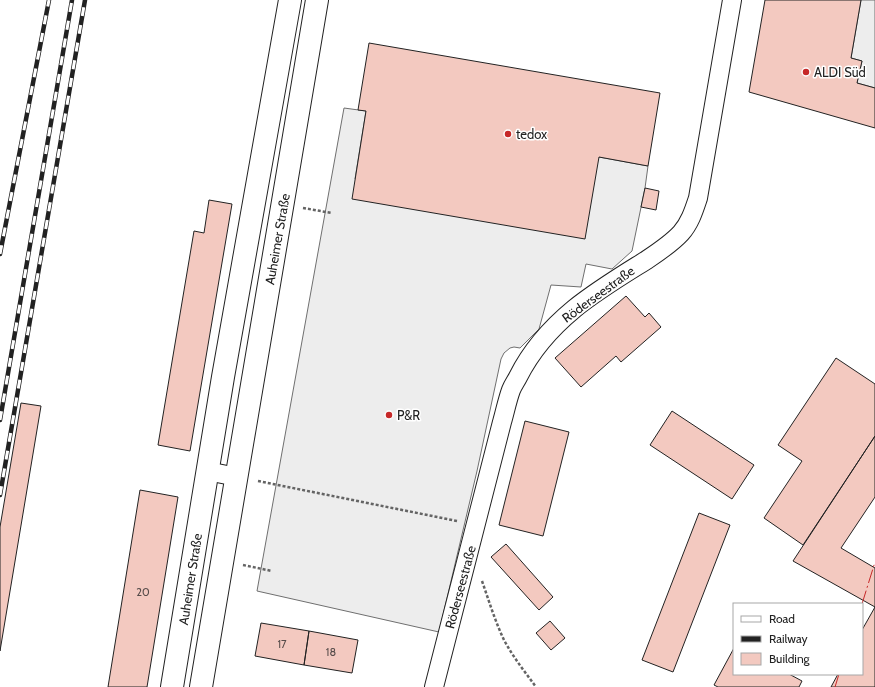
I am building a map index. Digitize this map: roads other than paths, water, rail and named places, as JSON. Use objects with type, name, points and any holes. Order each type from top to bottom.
[{"type":"main road","name":"Auheimer Straße","points":[[172,687],[223,377],[290,0]]},
{"type":"main road","name":"Auheimer Straße","points":[[201,687],[317,0]]},
{"type":"street","name":"Röderseestraße","points":[[434,687],[512,390],[522,368],[532,353],[554,327],[574,309],[671,242],[681,233],[693,214],[698,198],[732,0]]},
{"type":"street","points":[[207,471],[236,477]]},
{"type":"railway","points":[[0,254],[49,0]]},
{"type":"railway","points":[[0,420],[72,0]]},
{"type":"railway","points":[[0,495],[85,0]]},
{"type":"place","name":"ALDI Süd","points":[[806,72]]},
{"type":"place","name":"tedox","points":[[508,134]]},
{"type":"place","name":"P&R","points":[[389,415]]}]
